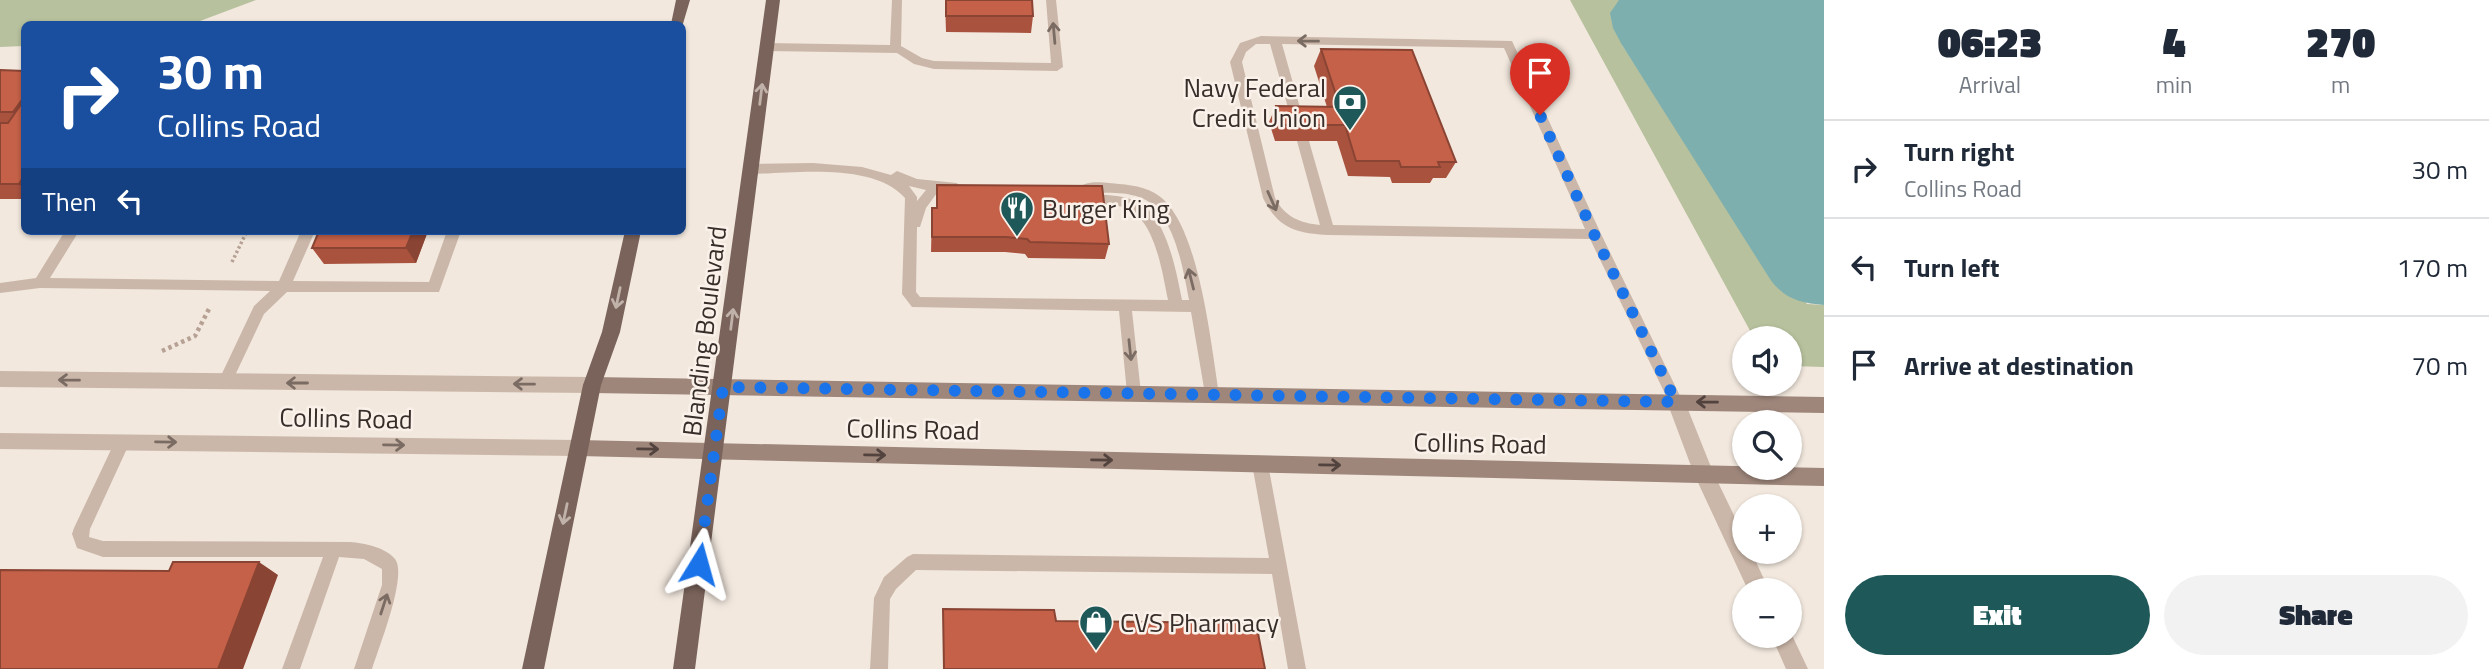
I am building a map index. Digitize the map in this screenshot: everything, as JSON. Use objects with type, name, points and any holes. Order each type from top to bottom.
[{"type":"main road","points":[[679,21],[683,0]]},
{"type":"main road","name":"Blanding Boulevard","points":[[684,669],[773,0]]},
{"type":"main road","points":[[533,669],[592,385],[611,332],[632,235]]},
{"type":"main road","name":"Collins Road","points":[[592,385],[1824,405]]},
{"type":"main road","name":"Collins Road","points":[[579,448],[1824,477]]},
{"type":"street","name":"Collins Road","points":[[0,379],[592,385]]},
{"type":"street","points":[[1676,402],[1704,474],[1753,578]]},
{"type":"street","name":"Collins Road","points":[[0,441],[579,448]]},
{"type":"street","points":[[1787,648],[1797,669]]},
{"type":"lane","points":[[895,49],[897,0]]},
{"type":"lane","points":[[767,47],[895,49],[934,65],[1057,67],[1051,0]]},
{"type":"lane","points":[[1275,40],[1298,122]]},
{"type":"lane","points":[[1594,234],[1328,230],[1291,225],[1278,214],[1269,198],[1236,62],[1247,44],[1253,41],[1508,44],[1594,234],[1676,402]]},
{"type":"lane","points":[[1303,141],[1328,230]]},
{"type":"lane","points":[[751,169],[890,173],[916,184],[966,192],[924,199]]},
{"type":"lane","points":[[873,173],[910,193],[909,294],[917,303],[1197,306]]},
{"type":"lane","points":[[910,232],[924,199],[940,186]]},
{"type":"lane","points":[[1176,306],[1164,255],[1148,216],[1137,207],[1121,201],[1070,194],[1125,189],[1140,192],[1161,202],[1175,227],[1191,278],[1212,394]]},
{"type":"lane","points":[[40,283],[70,235]]},
{"type":"lane","points":[[225,382],[259,310],[283,287],[306,235]]},
{"type":"lane","points":[[0,288],[40,283],[434,288],[453,235]]},
{"type":"lane","points":[[1125,306],[1134,393]]},
{"type":"lane","points":[[122,442],[82,528],[80,534],[83,544],[103,549],[362,550],[377,555],[390,565],[390,585],[363,669]]},
{"type":"lane","points":[[1260,464],[1297,669]]},
{"type":"lane","points":[[291,669],[334,549]]},
{"type":"lane","points":[[879,669],[882,598],[890,583],[912,562],[1279,566]]},
{"type":"green space","points":[[0,0],[256,0],[200,21],[21,21],[21,46],[0,47]]},
{"type":"green space","points":[[1570,0],[1619,0],[1622,45],[1676,128],[1807,304],[1824,305],[1824,367],[1802,366],[1802,326],[1747,326]]},
{"type":"water","points":[[1619,0],[1824,0],[1824,305],[1794,299],[1775,286],[1770,279],[1622,45],[1613,28],[1610,13]]},
{"type":"building","points":[[946,0],[1032,0],[1033,16],[946,16]]},
{"type":"building","name":"Navy Federal Credit Union","points":[[1321,49],[1412,50],[1456,162],[1438,162],[1440,167],[1401,167],[1399,161],[1356,161],[1345,125],[1281,125],[1276,106],[1340,107]]},
{"type":"building","points":[[0,70],[21,71],[21,101],[13,112],[0,112]]},
{"type":"building","points":[[21,104],[19,184],[0,184],[0,123],[8,123]]},
{"type":"building","name":"Burger King","points":[[937,185],[1102,186],[1109,244],[1030,242],[1027,239],[1006,237],[932,237],[932,208],[937,208]]},
{"type":"building","points":[[317,235],[411,235],[406,248],[312,248]]},
{"type":"building","points":[[173,562],[259,562],[218,669],[0,669],[0,570],[169,571]]},
{"type":"building","name":"CVS Pharmacy","points":[[943,609],[1054,610],[1056,621],[1256,623],[1265,669],[944,669]]},
{"type":"place","name":"Navy Federal Credit Union","points":[[1350,132]]},
{"type":"place","name":"Burger King","points":[[1017,238]]},
{"type":"place","name":"CVS Pharmacy","points":[[1096,652]]},
{"type":"route","points":[[699,564],[723,387],[1676,402],[1594,234],[1540,115]]}]
